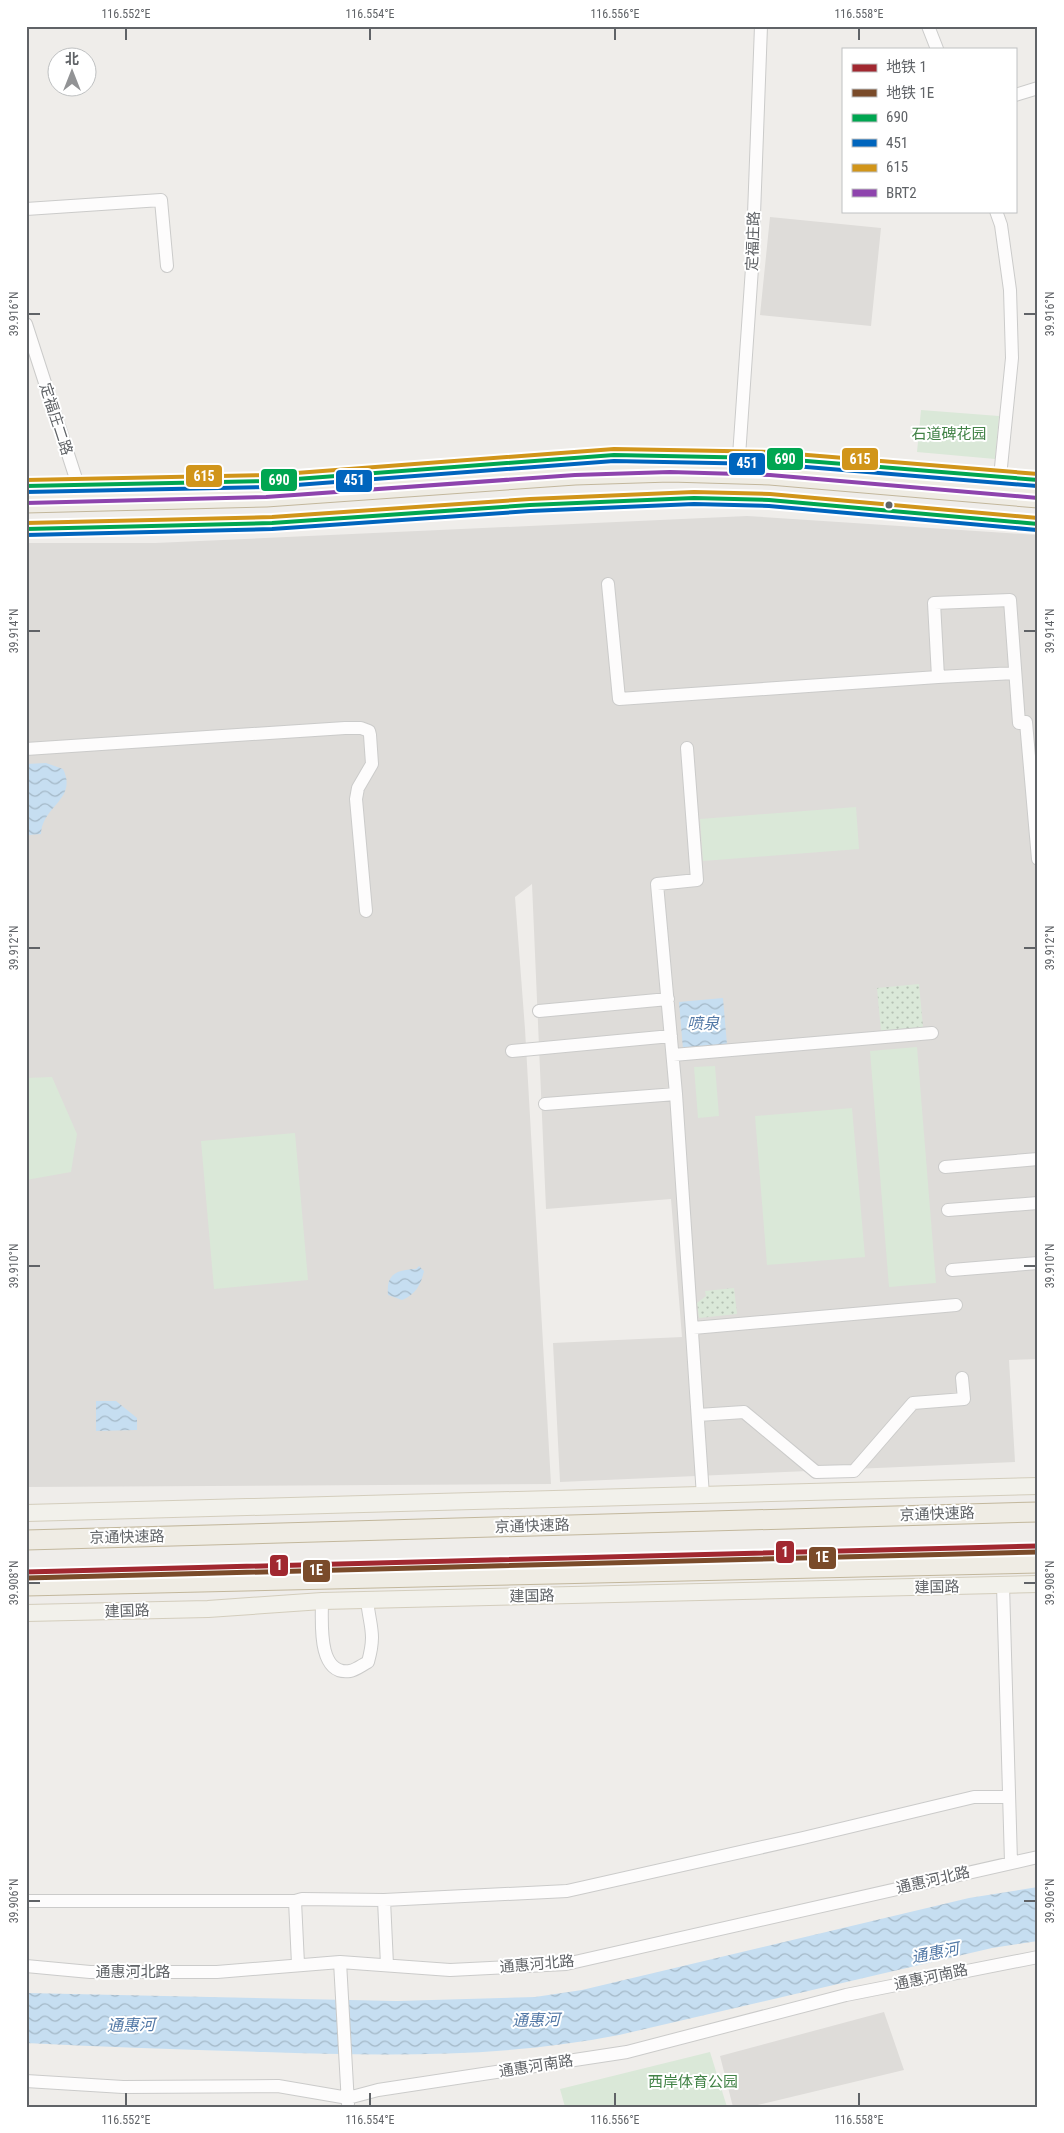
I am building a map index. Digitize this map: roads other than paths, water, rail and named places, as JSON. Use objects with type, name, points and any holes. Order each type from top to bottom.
[{"type":"highway","points":[[26,503],[266,497],[575,476],[670,472],[770,475],[1038,498]]},
{"type":"highway","points":[[26,512],[266,507],[575,486],[670,482],[769,484],[1038,508]]},
{"type":"highway","name":"京通快速路","points":[[26,1540],[1038,1512]]},
{"type":"highway","points":[[26,1586],[1038,1563]]},
{"type":"main road","points":[[26,1513],[1038,1486]]},
{"type":"main road","name":"建国路","points":[[26,1614],[208,1609],[322,1601],[1038,1584]]},
{"type":"street","name":"定福庄路","points":[[740,456],[752,268],[760,26]]},
{"type":"street","points":[[928,26],[937,48]]},
{"type":"street","points":[[1016,95],[1038,88]]},
{"type":"street","points":[[26,209],[161,200],[167,266]]},
{"type":"street","points":[[996,212],[1001,225],[1010,290],[1012,358],[1000,477]]},
{"type":"street","name":"定福庄二路","points":[[26,324],[78,486]]},
{"type":"street","points":[[26,486],[270,481],[614,455],[740,456],[1038,480]]},
{"type":"street","points":[[26,529],[272,523],[530,505],[694,498],[769,500],[1038,524]]},
{"type":"street","points":[[608,584],[619,699],[1015,673]]},
{"type":"street","points":[[938,677],[934,603],[1010,600],[1019,723],[1026,722],[1038,859]]},
{"type":"street","points":[[26,749],[345,728],[366,729],[370,735],[372,764],[358,788],[356,799],[366,911]]},
{"type":"street","points":[[687,748],[697,880],[657,884],[676,1094],[703,1496]]},
{"type":"street","points":[[539,1010],[668,999]]},
{"type":"street","points":[[673,1055],[932,1033]]},
{"type":"street","points":[[512,1051],[671,1036]]},
{"type":"street","points":[[545,1104],[676,1094]]},
{"type":"street","points":[[945,1167],[1038,1159]]},
{"type":"street","points":[[948,1210],[1038,1202]]},
{"type":"street","points":[[952,1270],[1038,1263]]},
{"type":"street","points":[[693,1328],[956,1304]]},
{"type":"street","points":[[698,1415],[744,1412],[816,1472],[854,1471],[913,1403],[964,1399],[962,1378]]},
{"type":"street","points":[[1002,1585],[1011,1862]]},
{"type":"street","points":[[322,1601],[324,1652],[332,1664],[343,1671],[353,1670],[368,1662],[373,1643],[372,1626],[366,1600]]},
{"type":"street","points":[[26,1901],[384,1900],[567,1890],[803,1838],[974,1797],[1009,1797]]},
{"type":"street","name":"通惠河北路","points":[[26,1966],[90,1972],[217,1972],[340,1962],[450,1970],[566,1964],[1038,1857]]},
{"type":"street","points":[[384,1900],[387,1965]]},
{"type":"street","points":[[295,1901],[298,1964]]},
{"type":"street","name":"通惠河南路","points":[[26,2081],[123,2087],[278,2086],[348,2102],[378,2090],[627,2052],[846,1995],[1038,1956]]},
{"type":"street","points":[[340,1962],[348,2102]]},
{"type":"water","points":[[46,763],[63,769],[66,788],[47,816],[41,834],[29,835],[26,764]]},
{"type":"water","name":"喷泉","points":[[723,998],[727,1045],[683,1049],[679,1002]]},
{"type":"water","points":[[419,1266],[424,1271],[421,1281],[414,1292],[402,1300],[388,1295],[389,1282],[394,1274],[416,1269]]},
{"type":"water","points":[[96,1401],[116,1401],[137,1418],[137,1430],[96,1431]]},
{"type":"water","name":"通惠河","points":[[1038,1887],[1038,1941],[992,1948],[619,2035],[575,2042],[487,2052],[443,2054],[309,2053],[26,2043],[26,1993],[397,2001],[535,1997],[582,1990],[969,1898]]},
{"type":"metro line","name":"1","points":[[26,1572],[1038,1546]]},
{"type":"metro line","name":"1E","points":[[26,1578],[1038,1552]]},
{"type":"park label","name":"石道碑花园","points":[[949,434]]},
{"type":"park label","name":"西岸体育公园","points":[[693,2082]]}]
